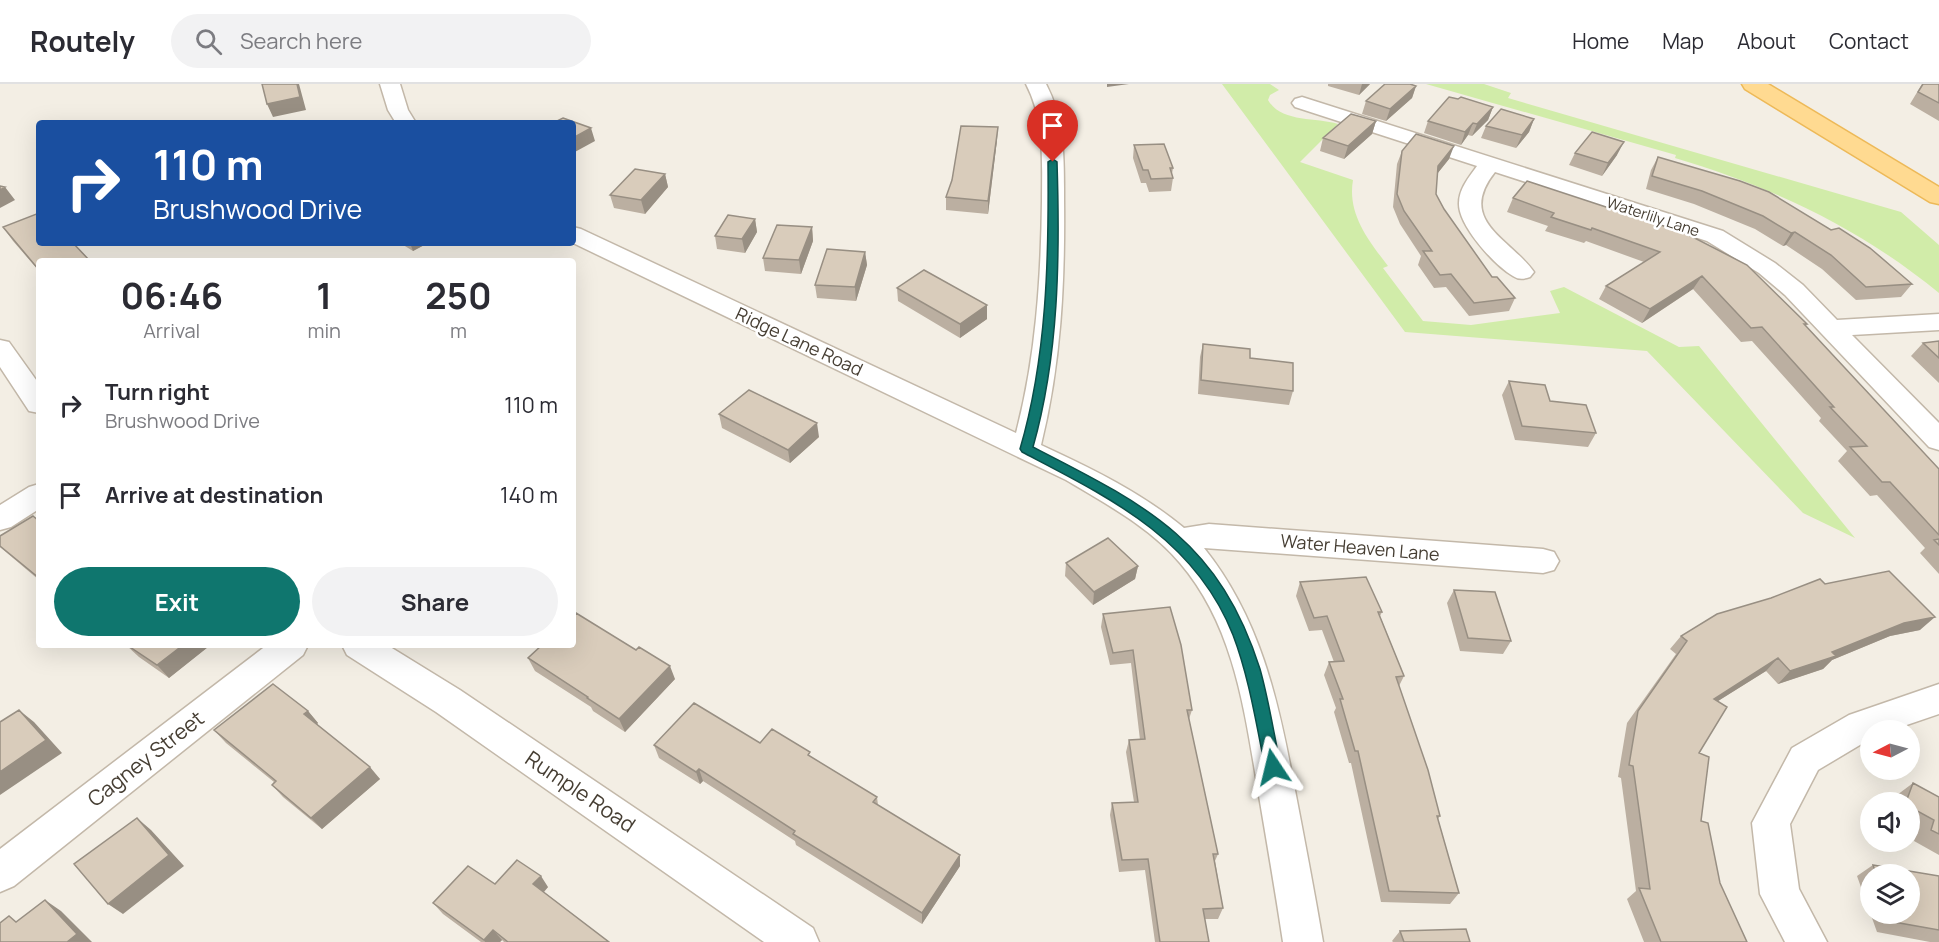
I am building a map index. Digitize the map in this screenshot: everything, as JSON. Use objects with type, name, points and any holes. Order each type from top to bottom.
[{"type":"main road","points":[[1753,84],[1939,197]]},
{"type":"main road","points":[[1791,84],[1939,172]]},
{"type":"street","points":[[390,84],[398,110],[404,120]]},
{"type":"street","points":[[1026,449],[1034,422],[1043,372],[1050,311],[1054,224],[1052,142],[1045,102],[1036,84]]},
{"type":"street","name":"Waterlily Lane","points":[[1302,103],[1715,236],[1767,268],[1794,290],[1939,440]]},
{"type":"street","points":[[1490,164],[1469,196],[1469,208],[1489,242],[1522,272]]},
{"type":"street","name":"Ridge Lane Road","points":[[576,235],[1026,449],[1116,496],[1178,541],[1208,575],[1227,605],[1253,671],[1265,724],[1303,942]]},
{"type":"street","points":[[1833,328],[1939,322]]},
{"type":"street","points":[[0,348],[36,400]]},
{"type":"street","points":[[0,519],[36,497]]},
{"type":"street","name":"Water Heaven Lane","points":[[1178,541],[1209,536],[1543,561]]},
{"type":"street","name":"Cagney Street","points":[[0,873],[287,648]]},
{"type":"street","name":"Rumple Road","points":[[364,648],[448,701],[799,942]]},
{"type":"street","points":[[1807,942],[1780,894],[1771,823],[1805,759],[1861,726],[1939,699]]},
{"type":"green space","points":[[1222,84],[1270,84],[1279,90],[1270,95],[1268,100],[1281,112],[1299,118],[1338,124],[1300,162],[1353,180],[1353,204],[1356,216],[1388,266],[1383,268],[1423,321],[1471,325],[1560,313],[1550,291],[1564,287],[1679,347],[1699,346],[1855,538],[1803,513],[1647,351],[1405,332]]},
{"type":"green space","points":[[1426,84],[1484,84],[1511,93],[1508,98],[1901,212],[1939,245],[1939,293],[1909,269],[1846,229],[1781,196],[1747,182],[1675,158],[1676,155]]},
{"type":"building","points":[[262,84],[297,84],[300,97],[267,104]]},
{"type":"building","points":[[1385,84],[1416,86],[1390,109],[1366,101]]},
{"type":"building","points":[[1923,84],[1939,84],[1939,103],[1918,92]]},
{"type":"building","points":[[1449,97],[1458,99],[1461,97],[1493,107],[1477,124],[1473,123],[1465,132],[1428,121]]},
{"type":"building","points":[[1501,109],[1534,119],[1522,135],[1486,126]]},
{"type":"building","points":[[1351,114],[1376,121],[1348,146],[1323,138]]},
{"type":"building","points":[[576,123],[591,128],[576,136]]},
{"type":"building","points":[[961,126],[998,127],[988,201],[946,197],[952,180]]},
{"type":"building","points":[[1592,132],[1624,142],[1608,163],[1575,153]]},
{"type":"building","points":[[1416,134],[1454,146],[1438,166],[1436,194],[1492,277],[1497,277],[1515,298],[1474,303],[1451,274],[1440,275],[1423,251],[1432,251],[1404,211],[1397,194],[1402,151]]},
{"type":"building","points":[[1164,144],[1173,168],[1170,168],[1173,178],[1151,179],[1148,170],[1143,170],[1134,145]]},
{"type":"building","points":[[1658,157],[1769,192],[1831,230],[1839,228],[1870,248],[1912,284],[1866,287],[1831,255],[1795,232],[1791,233],[1763,216],[1702,191],[1652,176]]},
{"type":"building","points":[[635,169],[665,174],[641,200],[610,195]]},
{"type":"building","points":[[1527,181],[1685,233],[1747,265],[1807,324],[1804,324],[1939,469],[1939,535],[1890,482],[1882,482],[1850,447],[1867,446],[1830,407],[1834,407],[1762,327],[1751,328],[1702,276],[1650,309],[1606,286],[1660,252],[1592,228],[1591,230],[1551,217],[1554,213],[1513,198]]},
{"type":"building","points":[[36,214],[36,246],[76,246],[87,258],[36,258],[36,266],[3,227]]},
{"type":"building","points":[[728,215],[755,219],[742,239],[715,236]]},
{"type":"building","points":[[777,225],[812,227],[799,260],[763,258]]},
{"type":"building","points":[[827,249],[865,252],[855,287],[815,285]]},
{"type":"building","points":[[924,270],[987,305],[960,324],[897,288]]},
{"type":"building","points":[[1939,341],[1939,358],[1923,343]]},
{"type":"building","points":[[1203,344],[1250,349],[1250,358],[1293,363],[1293,391],[1201,380]]},
{"type":"building","points":[[1509,381],[1545,385],[1550,401],[1586,405],[1596,433],[1522,426]]},
{"type":"building","points":[[749,390],[817,423],[788,450],[719,414]]},
{"type":"building","points":[[33,516],[36,518],[36,576],[0,546],[0,536]]},
{"type":"building","points":[[1108,538],[1138,566],[1094,592],[1066,563]]},
{"type":"building","points":[[1889,571],[1935,617],[1904,623],[1832,652],[1836,656],[1790,671],[1778,658],[1714,699],[1727,707],[1699,753],[1709,757],[1701,821],[1708,823],[1720,883],[1747,942],[1661,942],[1639,888],[1650,889],[1633,766],[1629,765],[1638,711],[1687,641],[1681,636],[1717,614],[1771,598],[1820,579],[1825,584]]},
{"type":"building","points":[[1366,577],[1382,612],[1378,612],[1404,676],[1396,677],[1428,770],[1440,816],[1437,816],[1459,893],[1389,891],[1358,751],[1355,751],[1340,699],[1343,699],[1329,662],[1344,661],[1327,616],[1314,618],[1300,582]]},
{"type":"building","points":[[1454,590],[1495,592],[1511,641],[1468,638]]},
{"type":"building","points":[[1170,607],[1181,645],[1192,710],[1187,710],[1218,854],[1213,854],[1223,908],[1203,909],[1209,942],[1160,942],[1148,859],[1122,860],[1112,803],[1138,802],[1129,740],[1145,739],[1133,650],[1113,653],[1103,614]]},
{"type":"building","points":[[576,613],[636,650],[639,647],[670,666],[619,719],[528,658],[539,648],[576,648]]},
{"type":"building","points":[[132,648],[179,648],[157,665]]},
{"type":"building","points":[[273,684],[308,711],[304,714],[370,767],[311,818],[272,785],[276,781],[214,730]]},
{"type":"building","points":[[694,703],[760,743],[772,729],[810,752],[808,755],[877,797],[873,802],[960,855],[922,913],[793,834],[795,831],[699,769],[696,772],[654,745]]},
{"type":"building","points":[[19,710],[46,740],[0,772],[0,722]]},
{"type":"building","points":[[1913,783],[1939,797],[1939,834],[1931,830],[1934,820],[1920,812],[1920,792],[1910,792]]},
{"type":"building","points":[[137,818],[169,855],[108,904],[74,864]]},
{"type":"building","points":[[517,860],[541,876],[533,884],[609,942],[508,942],[493,930],[484,940],[433,903],[468,866],[495,884]]},
{"type":"building","points":[[1920,873],[1939,876],[1939,930],[1905,924],[1920,924]]},
{"type":"building","points":[[45,900],[77,934],[67,942],[0,942],[0,923],[9,916],[16,922]]},
{"type":"building","points":[[1466,929],[1470,942],[1404,942],[1400,931]]},
{"type":"route","points":[[1053,162],[1054,224],[1050,311],[1043,372],[1034,422],[1026,449],[1076,473],[1116,496],[1160,526],[1190,553],[1208,575],[1227,605],[1253,671],[1273,767]]}]
